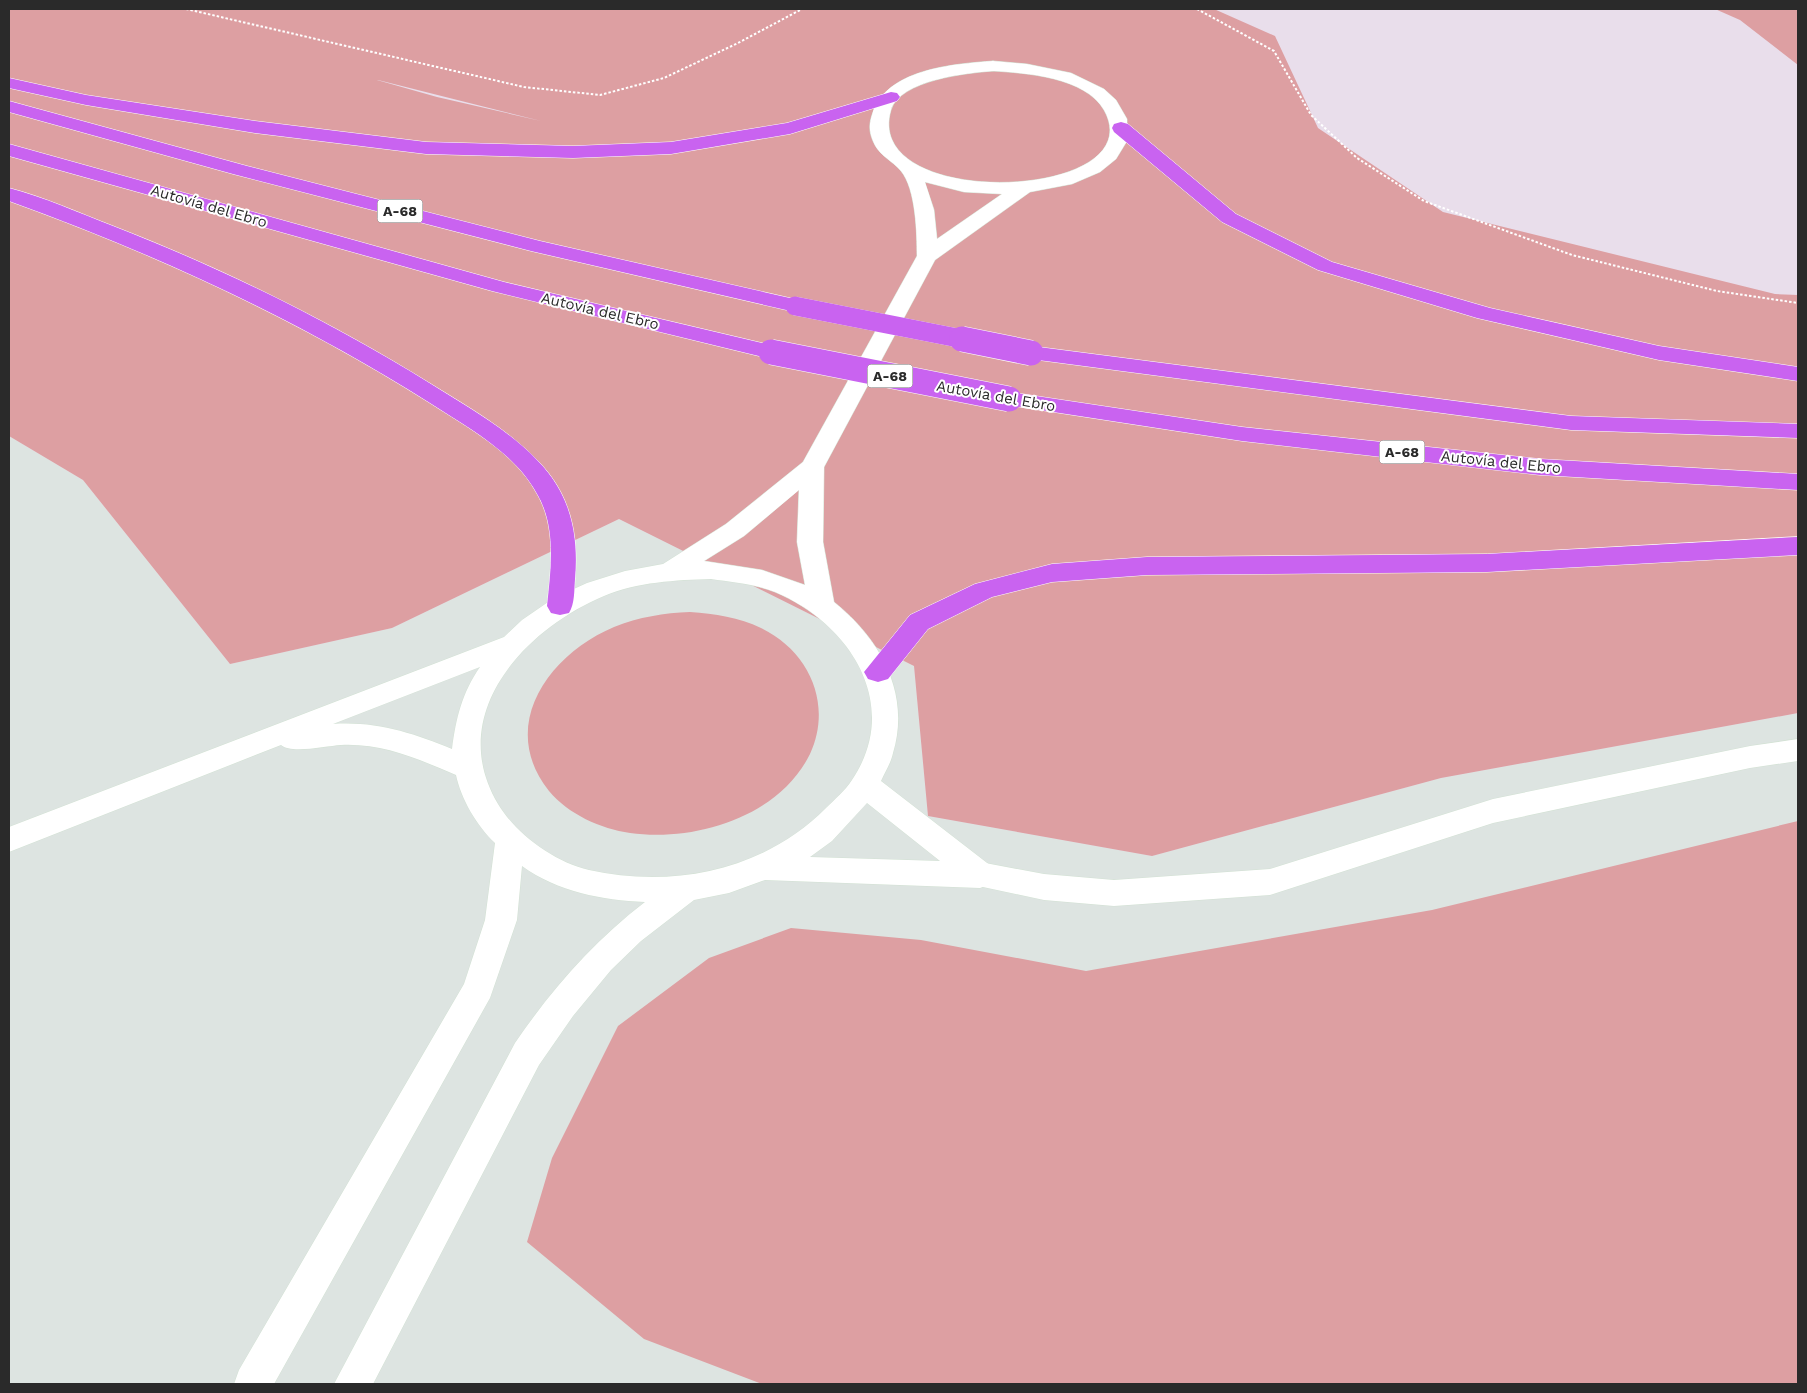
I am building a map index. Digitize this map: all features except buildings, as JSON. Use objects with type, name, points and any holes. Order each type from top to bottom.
[{"type":"highway","points":[[9,83],[86,100],[283,131],[426,148],[573,152],[671,148],[790,128],[890,97]]},
{"type":"highway","name":"A-68","points":[[9,106],[240,170],[538,247],[795,306],[1031,353],[1571,423],[1798,431]]},
{"type":"highway","points":[[1121,128],[1176,176],[1229,218],[1325,266],[1485,314],[1659,353],[1798,374]]},
{"type":"highway","name":"Autovía del Ebro","points":[[9,150],[499,287],[771,352],[1009,400],[1242,434],[1540,467],[1798,482]]},
{"type":"highway","points":[[9,194],[113,232],[171,256],[308,323],[435,396],[512,450],[532,469],[548,490],[559,513],[564,537],[564,570],[560,606]]},
{"type":"highway","points":[[878,672],[919,622],[984,590],[1052,573],[1147,566],[1486,563],[1798,546]]},
{"type":"street","points":[[985,66],[1024,68],[1054,74],[1080,83],[1101,96],[1115,111],[1121,128],[1115,148],[1096,167],[1063,181],[1023,188],[991,189],[961,185],[932,178],[909,167],[888,151],[878,133],[879,114],[890,97],[909,84],[933,74],[962,68],[985,66]]},
{"type":"street","points":[[909,167],[922,196],[928,222],[927,256]]},
{"type":"street","points":[[671,571],[735,530],[812,467],[927,256],[1023,188]]},
{"type":"street","points":[[812,467],[810,542],[821,604]]},
{"type":"street","points":[[711,570],[751,576],[788,587],[821,604],[856,634],[878,672],[884,700],[884,731],[876,761],[864,785],[833,823],[798,850],[766,868],[722,883],[685,889],[635,890],[587,882],[544,865],[510,841],[481,806],[467,767],[467,724],[482,684],[508,646],[532,625],[560,606],[595,589],[632,578],[671,571],[711,570]]},
{"type":"street","points":[[9,840],[508,646]]},
{"type":"street","points":[[258,743],[332,734],[373,735],[417,747],[467,767]]},
{"type":"street","points":[[766,868],[980,875],[1044,887],[1114,893],[1270,882],[1493,811],[1750,757],[1798,750]]},
{"type":"street","points":[[864,785],[980,875]]},
{"type":"street","points":[[253,1384],[479,988],[501,920],[510,841]]},
{"type":"street","points":[[354,1384],[527,1054],[556,1011],[600,960],[635,927],[685,889]]},
{"type":"path","points":[[186,9],[524,87],[600,95],[664,78],[738,43],[802,9]]},
{"type":"path","points":[[1198,9],[1274,51],[1311,115],[1357,158],[1424,201],[1572,255],[1717,291],[1798,303]]},
{"type":"shaded area","points":[[9,9],[1214,9],[1275,36],[1318,128],[1443,212],[1775,294],[1798,295],[1798,713],[1441,778],[1152,856],[928,816],[914,666],[619,519],[392,628],[230,664],[83,480],[9,436]],"holes":[[[377,80],[541,121],[437,97]]]},
{"type":"shaded area","points":[[1715,9],[1798,9],[1798,65],[1740,20]]},
{"type":"shaded area","points":[[9,436],[83,480],[230,664],[392,628],[619,519],[914,666],[928,816],[1152,856],[1441,778],[1798,713],[1798,1384],[9,1384]]},
{"type":"shaded area","points":[[690,612],[727,617],[753,624],[778,638],[792,650],[804,665],[812,681],[817,698],[819,716],[810,754],[796,776],[778,794],[757,809],[707,829],[655,835],[630,833],[608,828],[586,819],[566,807],[549,791],[534,766],[528,742],[530,718],[538,695],[551,674],[569,655],[590,639],[614,627],[642,618]]},
{"type":"shaded area","points":[[1798,821],[1798,1384],[762,1384],[644,1339],[527,1242],[552,1158],[618,1026],[709,958],[791,928],[921,940],[1086,971],[1432,910]]}]
